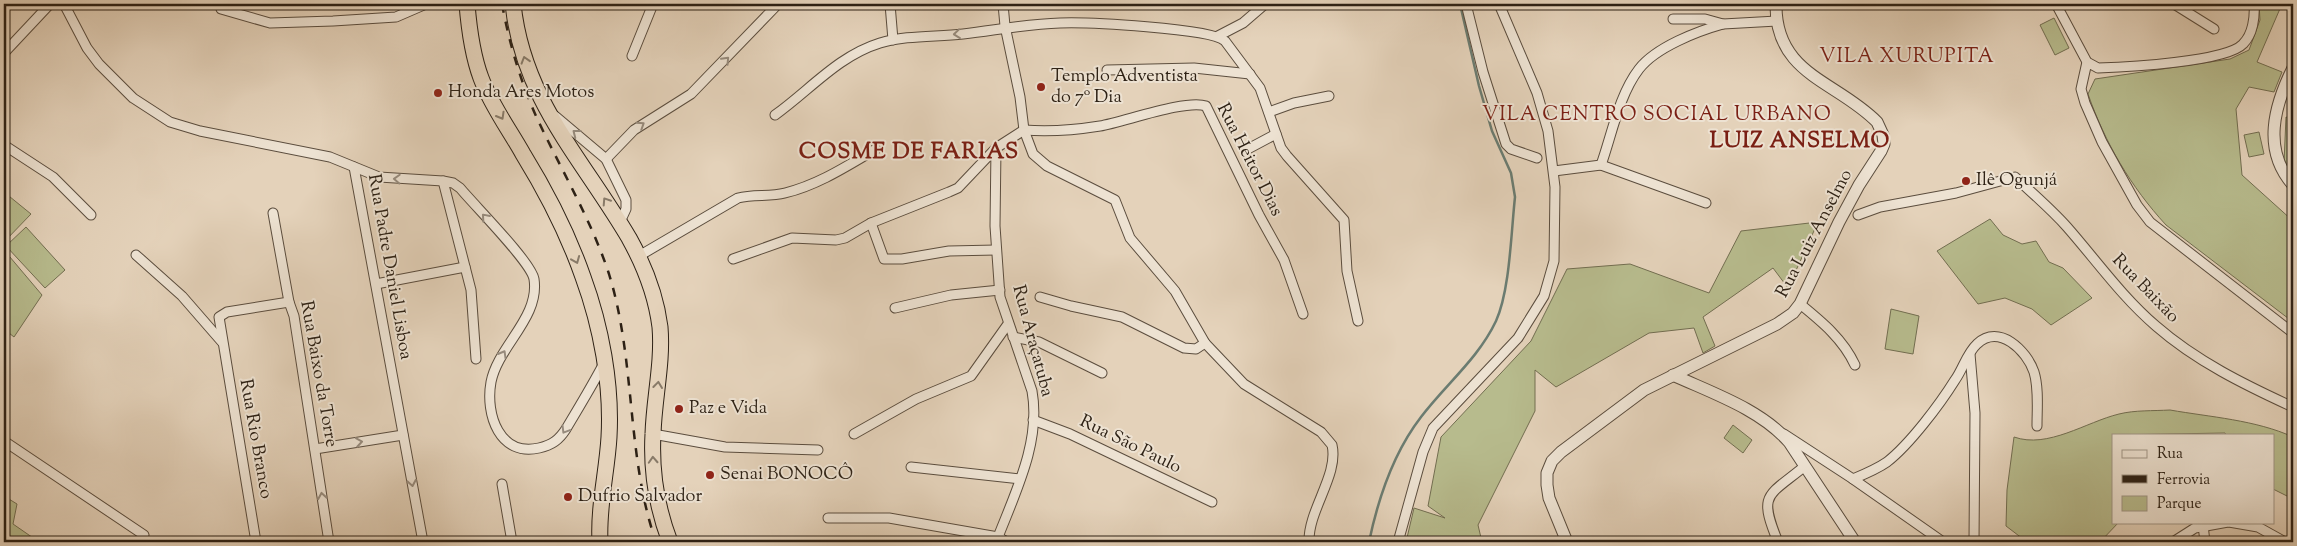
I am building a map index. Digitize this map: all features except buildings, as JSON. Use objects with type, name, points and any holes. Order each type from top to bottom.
[{"type":"highway","points":[[467,4],[472,47],[481,78],[542,186],[571,247],[593,309],[604,363],[609,436],[601,499],[600,542]]},
{"type":"highway","points":[[513,4],[516,29],[525,63],[545,108],[620,222],[639,256],[652,291],[660,327],[660,361],[653,434],[657,494],[670,542]]},
{"type":"street","points":[[4,53],[50,4]]},
{"type":"street","name":"Rua Padre Daniel Lisboa","points":[[64,4],[87,48],[99,64],[134,98],[161,117],[200,132],[330,156],[354,167],[423,542]]},
{"type":"street","points":[[220,9],[270,23],[324,22],[396,17],[426,4]]},
{"type":"street","points":[[632,56],[653,4]]},
{"type":"street","points":[[606,159],[634,130],[691,94],[778,4]]},
{"type":"street","points":[[890,4],[893,40]]},
{"type":"street","points":[[1003,4],[1005,26],[1020,97],[1024,130],[1027,142],[1038,160],[1115,200],[1130,238],[1175,291],[1205,343],[1244,384],[1321,432],[1332,445],[1332,464],[1310,523],[1309,542]]},
{"type":"street","points":[[1218,36],[1244,23],[1265,4]]},
{"type":"street","points":[[1466,4],[1483,72],[1506,144],[1511,149],[1537,158]]},
{"type":"street","points":[[1398,542],[1432,428],[1518,338],[1544,296],[1552,272],[1555,249],[1554,172],[1546,119],[1527,66],[1499,4]]},
{"type":"street","name":"Rua Luiz Anselmo","points":[[1567,542],[1549,498],[1547,473],[1552,461],[1576,440],[1630,399],[1673,375],[1777,324],[1793,313],[1800,304],[1839,222],[1884,144],[1880,127],[1872,117],[1795,62],[1783,42],[1777,21],[1776,4]]},
{"type":"street","points":[[2056,4],[2087,62],[2092,66],[2104,67],[2189,60],[2230,52],[2242,45],[2247,39],[2254,20],[2254,4]]},
{"type":"street","points":[[2174,4],[2214,28]]},
{"type":"street","points":[[1673,19],[1705,19],[1723,24]]},
{"type":"street","points":[[1601,165],[1625,96],[1639,68],[1648,59],[1702,30],[1723,24],[1777,21]]},
{"type":"street","points":[[775,115],[852,55],[880,43],[893,40],[964,34],[1005,26],[1071,23],[1180,30],[1218,36],[1225,41],[1263,94],[1276,134],[1287,156],[1344,220],[1347,271],[1358,321]]},
{"type":"street","points":[[2087,62],[2081,89],[2084,103],[2102,142],[2137,205],[2150,222],[2293,333]]},
{"type":"street","points":[[1107,70],[1186,68],[1250,74]]},
{"type":"street","points":[[2293,68],[2278,107],[2273,129],[2278,162],[2293,185]]},
{"type":"street","points":[[1269,112],[1294,103],[1330,96]]},
{"type":"street","name":"Rua Heitor Dias","points":[[1024,130],[1043,131],[1099,126],[1183,106],[1206,106],[1259,215],[1284,260],[1303,314]]},
{"type":"street","points":[[545,108],[606,159],[626,200],[626,210],[620,222]]},
{"type":"street","points":[[733,259],[792,238],[836,240],[845,238],[871,223],[958,188],[996,148],[1024,130]]},
{"type":"street","points":[[1246,150],[1276,134]]},
{"type":"street","points":[[4,145],[53,177],[91,215]]},
{"type":"street","name":"Rua Araçatuba","points":[[996,148],[996,250],[1000,290],[1008,324],[1032,391],[1033,420],[1026,465],[998,537]]},
{"type":"street","points":[[639,256],[738,198],[751,195],[776,195],[791,192],[833,174],[876,149]]},
{"type":"street","points":[[1554,172],[1601,165],[1706,204]]},
{"type":"street","points":[[354,167],[391,179],[443,181],[460,188],[528,263],[534,279],[532,304],[500,358],[491,383],[489,405],[497,429],[511,445],[527,450],[554,443],[561,438],[604,363]]},
{"type":"street","name":"Rua Baixão","points":[[1858,215],[1893,204],[1956,193],[2015,177],[2026,190],[2042,202],[2067,227],[2140,311],[2173,340],[2218,370],[2293,407]]},
{"type":"street","points":[[443,181],[474,302],[476,359]]},
{"type":"street","name":"Rua Baixo da Torre","points":[[273,212],[289,302],[294,316],[329,542]]},
{"type":"street","points":[[871,223],[884,259],[902,259],[949,250],[996,250]]},
{"type":"street","points":[[136,254],[182,296],[222,342]]},
{"type":"street","points":[[376,284],[465,267]]},
{"type":"street","points":[[895,308],[951,295],[1000,290]]},
{"type":"street","points":[[1040,297],[1122,317],[1184,348],[1196,349],[1205,343]]},
{"type":"street","name":"Rua Rio Branco","points":[[256,542],[218,320],[221,314],[289,302]]},
{"type":"street","points":[[1800,304],[1839,339],[1848,350],[1855,365]]},
{"type":"street","points":[[854,434],[916,399],[971,376],[1008,324]]},
{"type":"street","points":[[1013,337],[1039,342],[1102,373]]},
{"type":"street","points":[[1853,479],[1876,469],[1896,453],[1953,384],[1976,344],[1992,337],[2009,340],[2020,349],[2034,373],[2037,426]]},
{"type":"street","points":[[1970,354],[1975,413],[1974,542]]},
{"type":"street","points":[[1673,375],[1737,405],[1778,429],[1943,542]]},
{"type":"street","name":"Rua São Paulo","points":[[1033,420],[1070,434],[1212,502]]},
{"type":"street","points":[[1778,429],[1855,542]]},
{"type":"street","points":[[653,434],[725,447],[818,450]]},
{"type":"street","points":[[314,449],[403,435]]},
{"type":"street","points":[[4,441],[144,535]]},
{"type":"street","points":[[1778,542],[1766,510],[1767,501],[1772,493],[1805,466]]},
{"type":"street","points":[[911,467],[1020,479]]},
{"type":"street","points":[[502,484],[512,542]]},
{"type":"street","points":[[828,518],[889,518],[986,539],[998,537],[1007,542]]},
{"type":"street","points":[[2174,542],[2189,532],[2203,526],[2216,524]]},
{"type":"street","points":[[2250,524],[2269,532],[2285,542]]},
{"type":"street","points":[[2203,526],[2206,542]]},
{"type":"street","points":[[2269,532],[2269,542]]},
{"type":"green space","points":[[2259,4],[2282,4],[2257,62],[2282,72],[2274,92],[2249,87],[2236,109],[2242,175],[2293,221],[2293,322],[2166,225],[2141,195],[2120,164],[2102,130],[2088,94],[2095,79],[2230,59],[2249,50],[2260,20]]},
{"type":"green space","points":[[2054,18],[2069,48],[2055,55],[2040,25]]},
{"type":"green space","points":[[2286,117],[2293,119],[2293,174],[2284,163]]},
{"type":"green space","points":[[2259,132],[2264,154],[2249,157],[2244,135]]},
{"type":"green space","points":[[4,192],[31,214],[4,242]]},
{"type":"green space","points":[[1990,219],[2003,235],[2022,244],[2036,241],[2049,262],[2063,268],[2092,298],[2051,325],[2032,309],[2005,298],[1978,304],[1937,251]]},
{"type":"green space","points":[[1818,222],[1788,288],[1773,268],[1703,317],[1715,346],[1703,353],[1694,328],[1649,333],[1556,387],[1535,370],[1535,411],[1478,525],[1482,542],[1406,542],[1414,508],[1445,518],[1428,506],[1441,437],[1531,341],[1567,269],[1630,264],[1709,293],[1741,231]]},
{"type":"green space","points":[[26,227],[65,270],[45,288],[6,246]]},
{"type":"green space","points":[[4,250],[42,295],[14,337],[4,329]]},
{"type":"green space","points":[[1891,309],[1919,316],[1913,354],[1885,349]]},
{"type":"green space","points":[[2170,410],[2217,417],[2264,427],[2293,437],[2293,499],[2274,490],[2274,434],[2112,434],[2112,524],[2117,524],[2100,542],[2027,542],[2006,526],[2007,490],[2014,437],[2040,440],[2067,433],[2119,414],[2138,411]]},
{"type":"green space","points":[[1733,425],[1752,440],[1743,453],[1724,438]]},
{"type":"green space","points":[[4,496],[17,504],[13,524],[39,542],[4,542]]},
{"type":"waterway","points":[[1369,542],[1382,493],[1403,445],[1421,417],[1489,335],[1501,308],[1507,278],[1515,197],[1511,173],[1492,131],[1479,86],[1460,4]]},
{"type":"railway","points":[[502,4],[516,61],[530,102],[593,233],[609,274],[624,340],[640,476],[646,509],[656,542]]},
{"type":"place","name":"Templo Adventista do 7º Dia","points":[[1041,87]]},
{"type":"place","name":"Honda Ares Motos","points":[[438,93]]},
{"type":"place","name":"Ilê Ogunjá","points":[[1966,181]]},
{"type":"place","name":"Paz e Vida","points":[[679,409]]},
{"type":"place","name":"Senai BONOCÔ","points":[[710,475]]},
{"type":"place","name":"Dufrio Salvador","points":[[568,497]]},
{"type":"district","name":"VILA XURUPITA","points":[[1907,57]]},
{"type":"district","name":"VILA CENTRO SOCIAL URBANO","points":[[1657,115]]},
{"type":"district","name":"LUIZ ANSELMO","points":[[1800,142]]},
{"type":"district","name":"COSME DE FARIAS","points":[[909,153]]}]
